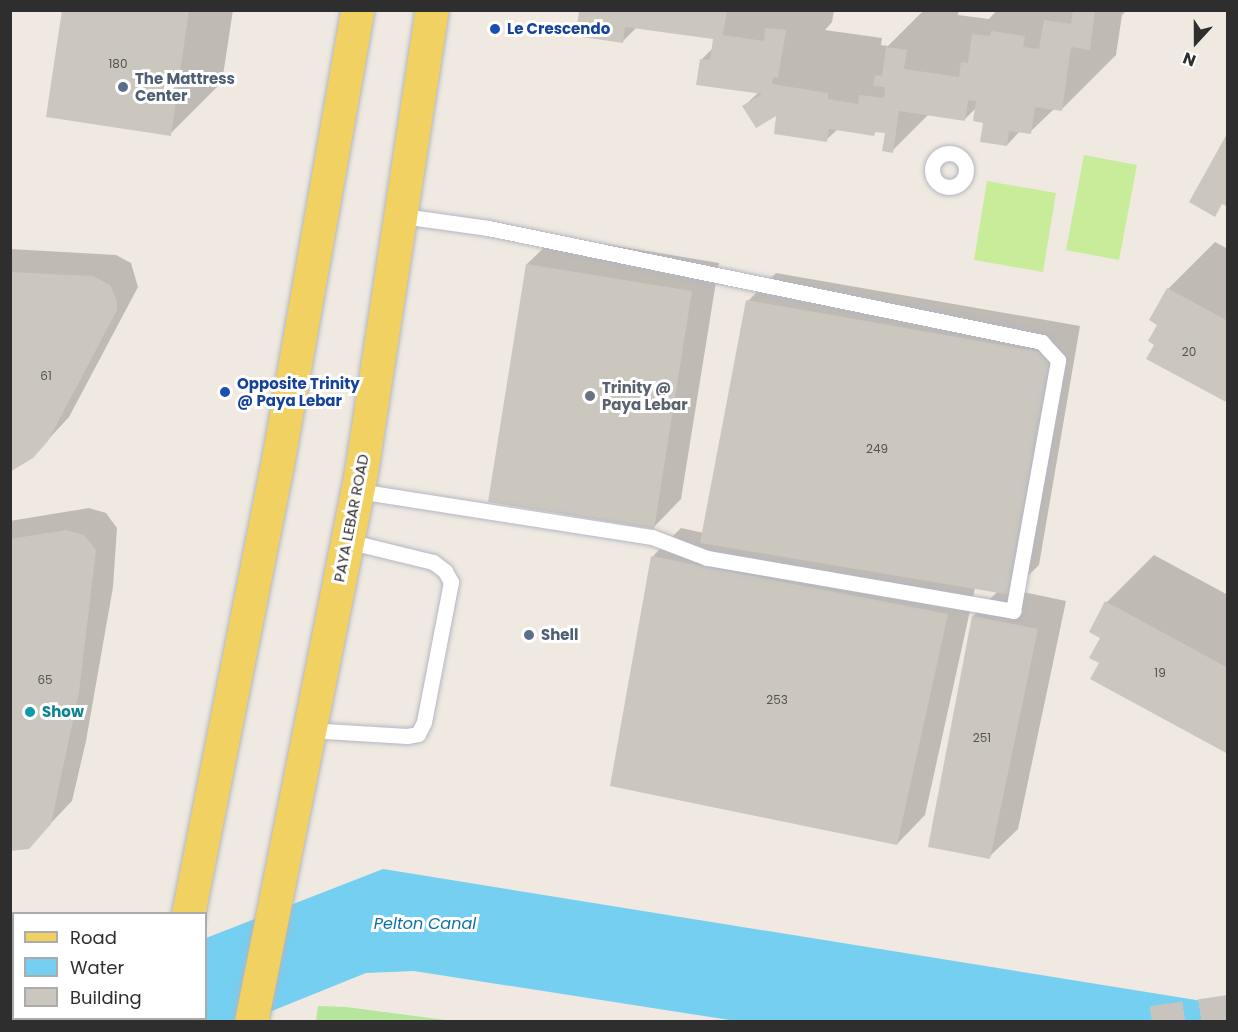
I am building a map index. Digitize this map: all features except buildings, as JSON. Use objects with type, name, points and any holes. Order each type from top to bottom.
[{"type":"main road","points":[[188,912],[276,471],[357,10]]},
{"type":"main road","name":"PAYA LEBAR ROAD","points":[[251,1022],[308,730],[358,491],[403,216],[432,10]]},
{"type":"lane","points":[[358,491],[652,537],[706,558],[1013,611],[1058,360],[1042,342],[488,228],[403,216]]},
{"type":"lane","points":[[308,730],[407,736],[418,734],[424,722],[451,582],[446,571],[433,562],[347,541]]},
{"type":"green space","points":[[1084,155],[1137,165],[1119,260],[1066,250]]},
{"type":"green space","points":[[987,181],[1056,193],[1043,272],[974,260]]},
{"type":"green space","points":[[318,1006],[346,1007],[453,1021],[316,1021]]},
{"type":"water","name":"Pelton Canal","points":[[383,869],[1227,1005],[1228,1021],[736,1021],[414,971],[366,973],[247,1021],[11,1022],[12,1004],[12,1020],[207,1020],[207,938]]},
{"type":"tunnel","points":[[1152,1022],[1228,1011]]},
{"type":"place","name":"Le Crescendo","points":[[495,29]]},
{"type":"place","name":"The Mattress Center","points":[[123,87]]},
{"type":"place","name":"Opposite Trinity @ Paya Lebar","points":[[225,392]]},
{"type":"place","name":"Trinity @ Paya Lebar","points":[[590,396]]},
{"type":"place","name":"Shell","points":[[529,635]]},
{"type":"place","name":"Show","points":[[30,712]]}]
